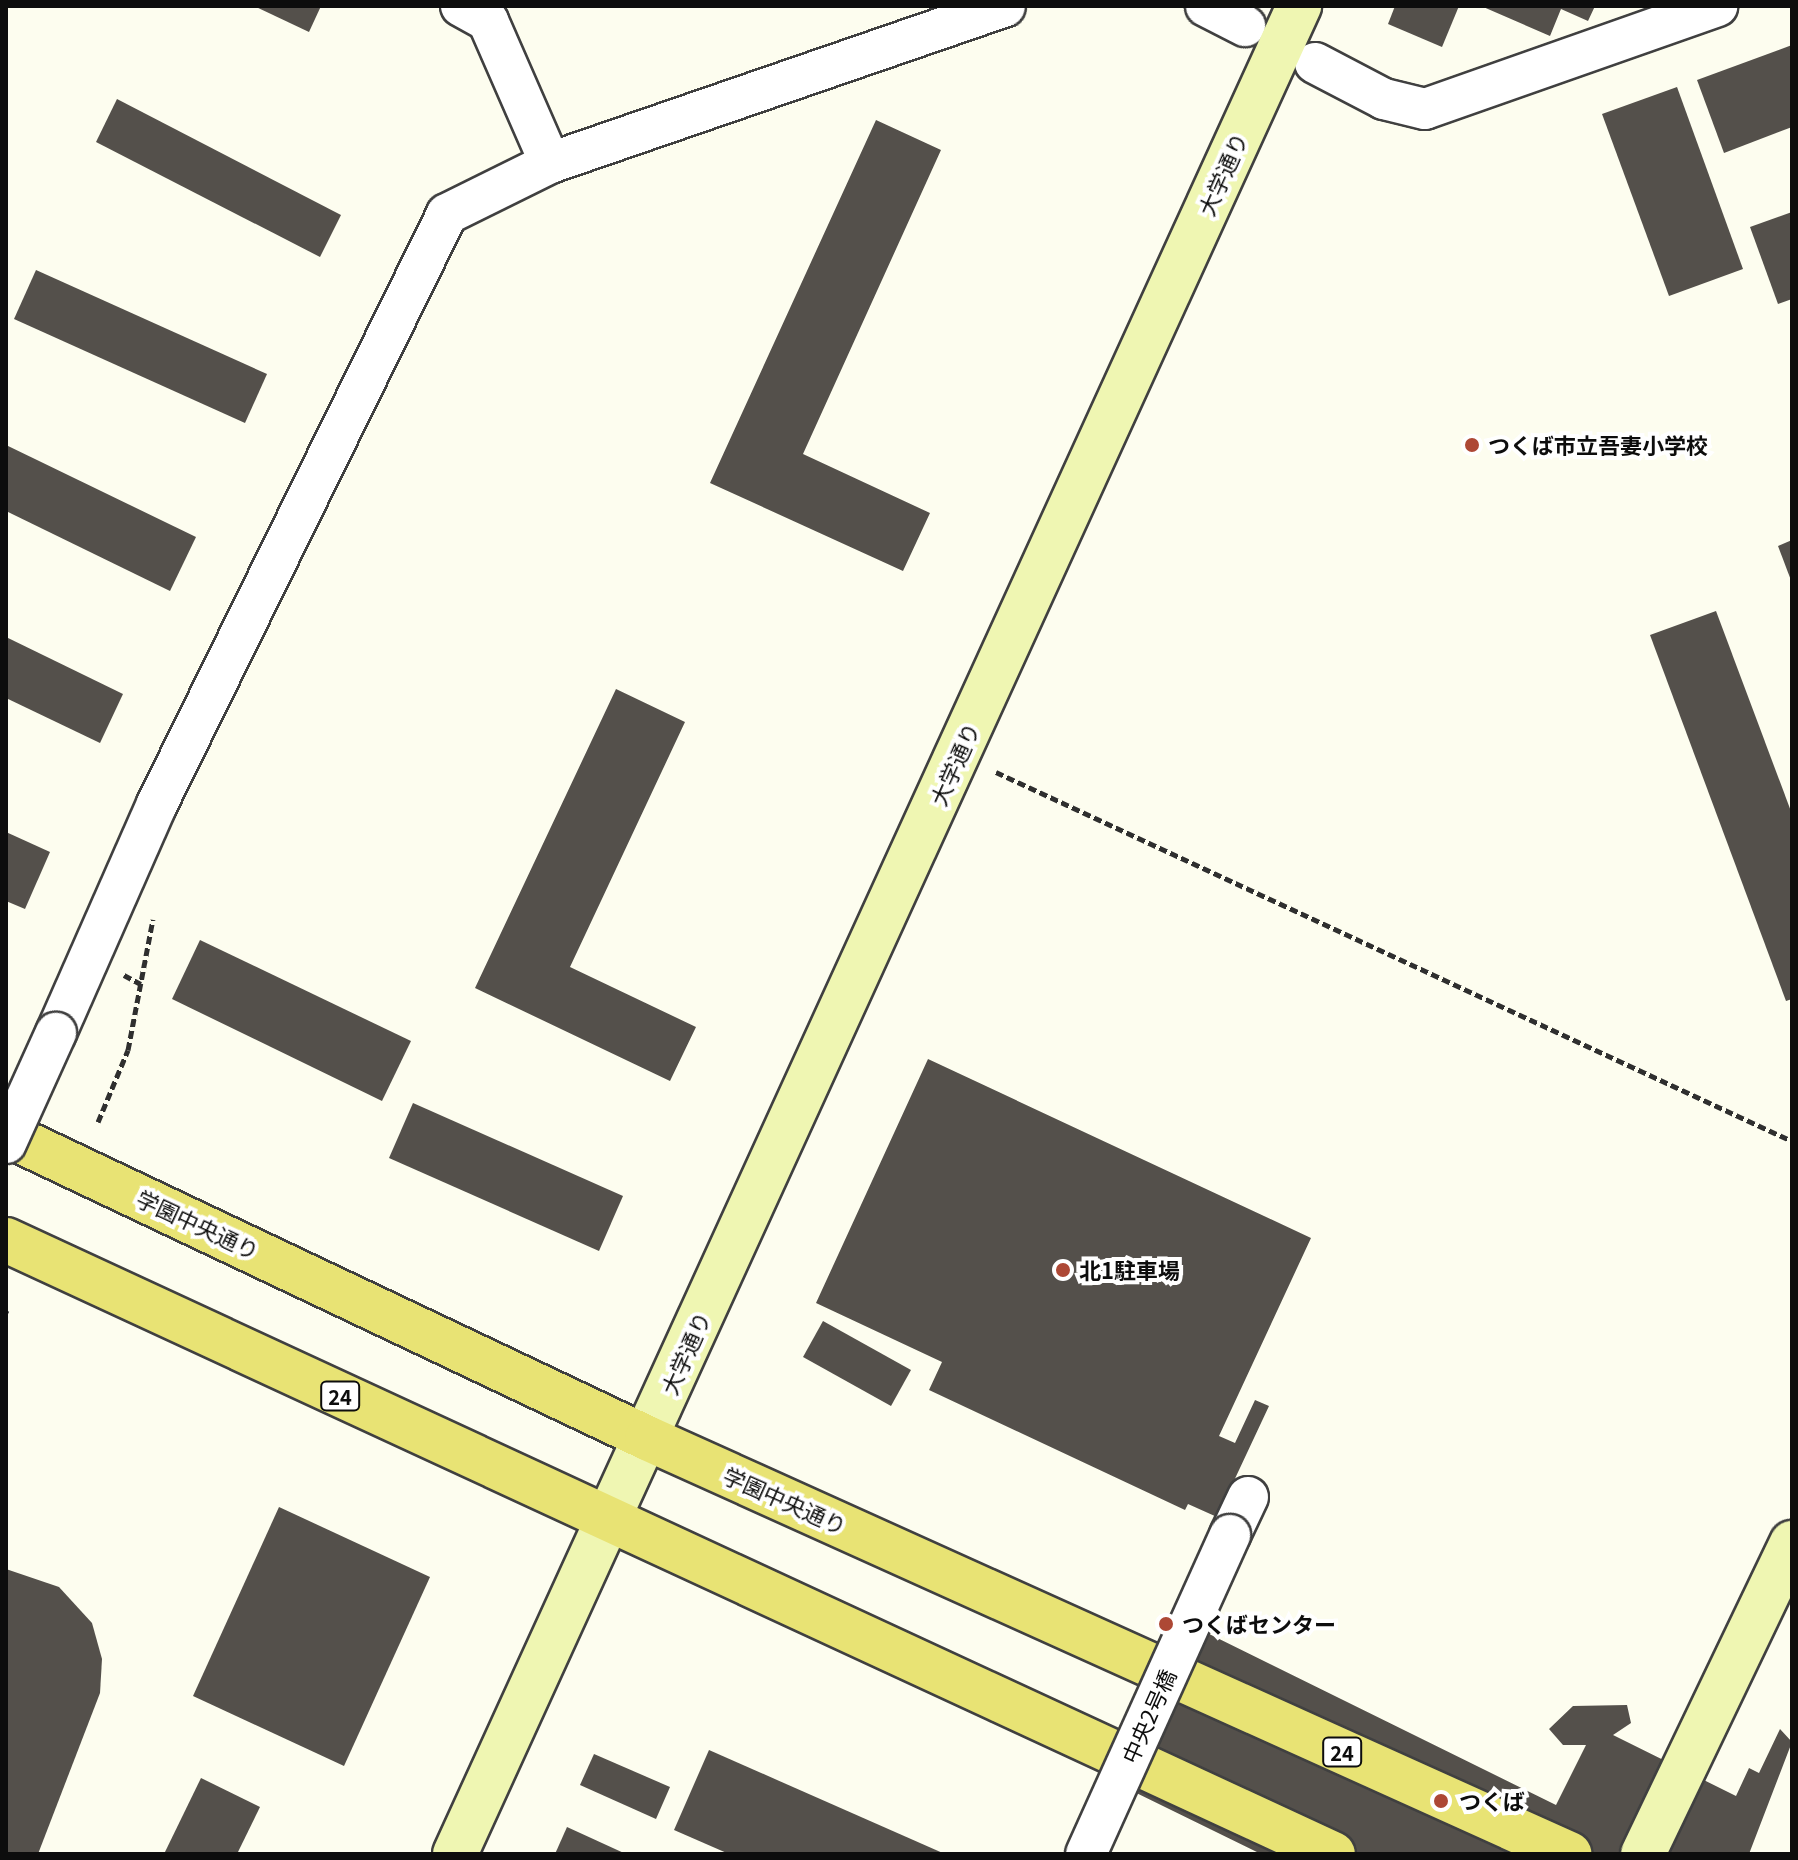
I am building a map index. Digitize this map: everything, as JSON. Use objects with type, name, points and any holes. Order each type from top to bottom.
[{"type":"main road","name":"学園中央通り","points":[[6,1134],[647,1438],[1569,1854]]},
{"type":"main road","name":"24","points":[[6,1240],[1333,1854]]},
{"type":"street","points":[[461,6],[488,21],[550,163]]},
{"type":"street","points":[[6,1143],[164,790],[447,214],[550,163],[1005,6]]},
{"type":"street","points":[[1206,6],[1245,26]]},
{"type":"street","name":"大学通り","points":[[455,1854],[1299,6]]},
{"type":"street","points":[[1315,63],[1384,99],[1425,109],[1717,6]]},
{"type":"street","name":"中央2号橋","points":[[1086,1854],[1248,1497]]},
{"type":"street","points":[[1643,1854],[1792,1543]]},
{"type":"path","points":[[991,770],[1792,1141]]},
{"type":"path","points":[[98,1122],[128,1050],[155,908]]},
{"type":"building","points":[[254,6],[321,6],[309,32]]},
{"type":"building","points":[[1395,6],[1459,6],[1442,47],[1388,24]]},
{"type":"building","points":[[1481,6],[1595,6],[1588,21],[1561,9],[1550,36]]},
{"type":"building","points":[[1792,45],[1792,127],[1724,153],[1697,80]]},
{"type":"building","points":[[1677,87],[1743,269],[1669,296],[1602,114]]},
{"type":"building","points":[[117,99],[341,215],[320,257],[96,142]]},
{"type":"building","points":[[876,120],[941,150],[803,454],[930,513],[903,571],[710,483]]},
{"type":"building","points":[[1792,212],[1792,299],[1778,304],[1750,227]]},
{"type":"building","points":[[36,270],[267,374],[245,423],[14,319]]},
{"type":"building","points":[[6,445],[196,537],[170,591],[6,511]]},
{"type":"building","points":[[1792,540],[1792,583],[1778,546]]},
{"type":"building","points":[[1716,611],[1792,814],[1792,999],[1786,1001],[1650,635]]},
{"type":"building","points":[[6,637],[123,694],[100,743],[6,698]]},
{"type":"building","points":[[616,689],[685,722],[570,967],[696,1027],[670,1081],[475,988]]},
{"type":"building","points":[[6,832],[50,852],[25,909],[6,901]]},
{"type":"building","points":[[200,940],[411,1041],[382,1101],[172,999]]},
{"type":"building","name":"北1駐車場","points":[[928,1059],[1311,1238],[1219,1436],[1235,1443],[1255,1400],[1269,1406],[1217,1517],[1188,1504],[1185,1510],[929,1390],[942,1362],[816,1303]]},
{"type":"building","points":[[413,1103],[623,1196],[599,1251],[389,1158]]},
{"type":"building","points":[[823,1321],[911,1370],[891,1406],[803,1357]]},
{"type":"building","points":[[279,1507],[430,1577],[344,1766],[193,1696]]},
{"type":"building","points":[[6,1569],[59,1587],[92,1623],[102,1659],[100,1693],[38,1854],[6,1854]]},
{"type":"building","points":[[1195,1627],[1556,1805],[1586,1745],[1563,1745],[1549,1729],[1573,1706],[1627,1705],[1631,1723],[1613,1735],[1736,1796],[1749,1768],[1759,1773],[1780,1729],[1792,1742],[1749,1854],[1261,1854],[1118,1784]]},
{"type":"building","points":[[709,1750],[945,1854],[729,1854],[674,1830]]},
{"type":"building","points":[[594,1754],[670,1787],[656,1819],[580,1785]]},
{"type":"building","points":[[201,1778],[260,1807],[237,1854],[164,1854]]},
{"type":"building","points":[[567,1827],[626,1854],[555,1854]]},
{"type":"place","name":"つくば市立吾妻小学校","points":[[1472,445]]},
{"type":"place","name":"北1駐車場","points":[[1063,1270]]},
{"type":"place","name":"つくばセンター","points":[[1166,1624]]},
{"type":"place","name":"つくば","points":[[1441,1801]]}]
